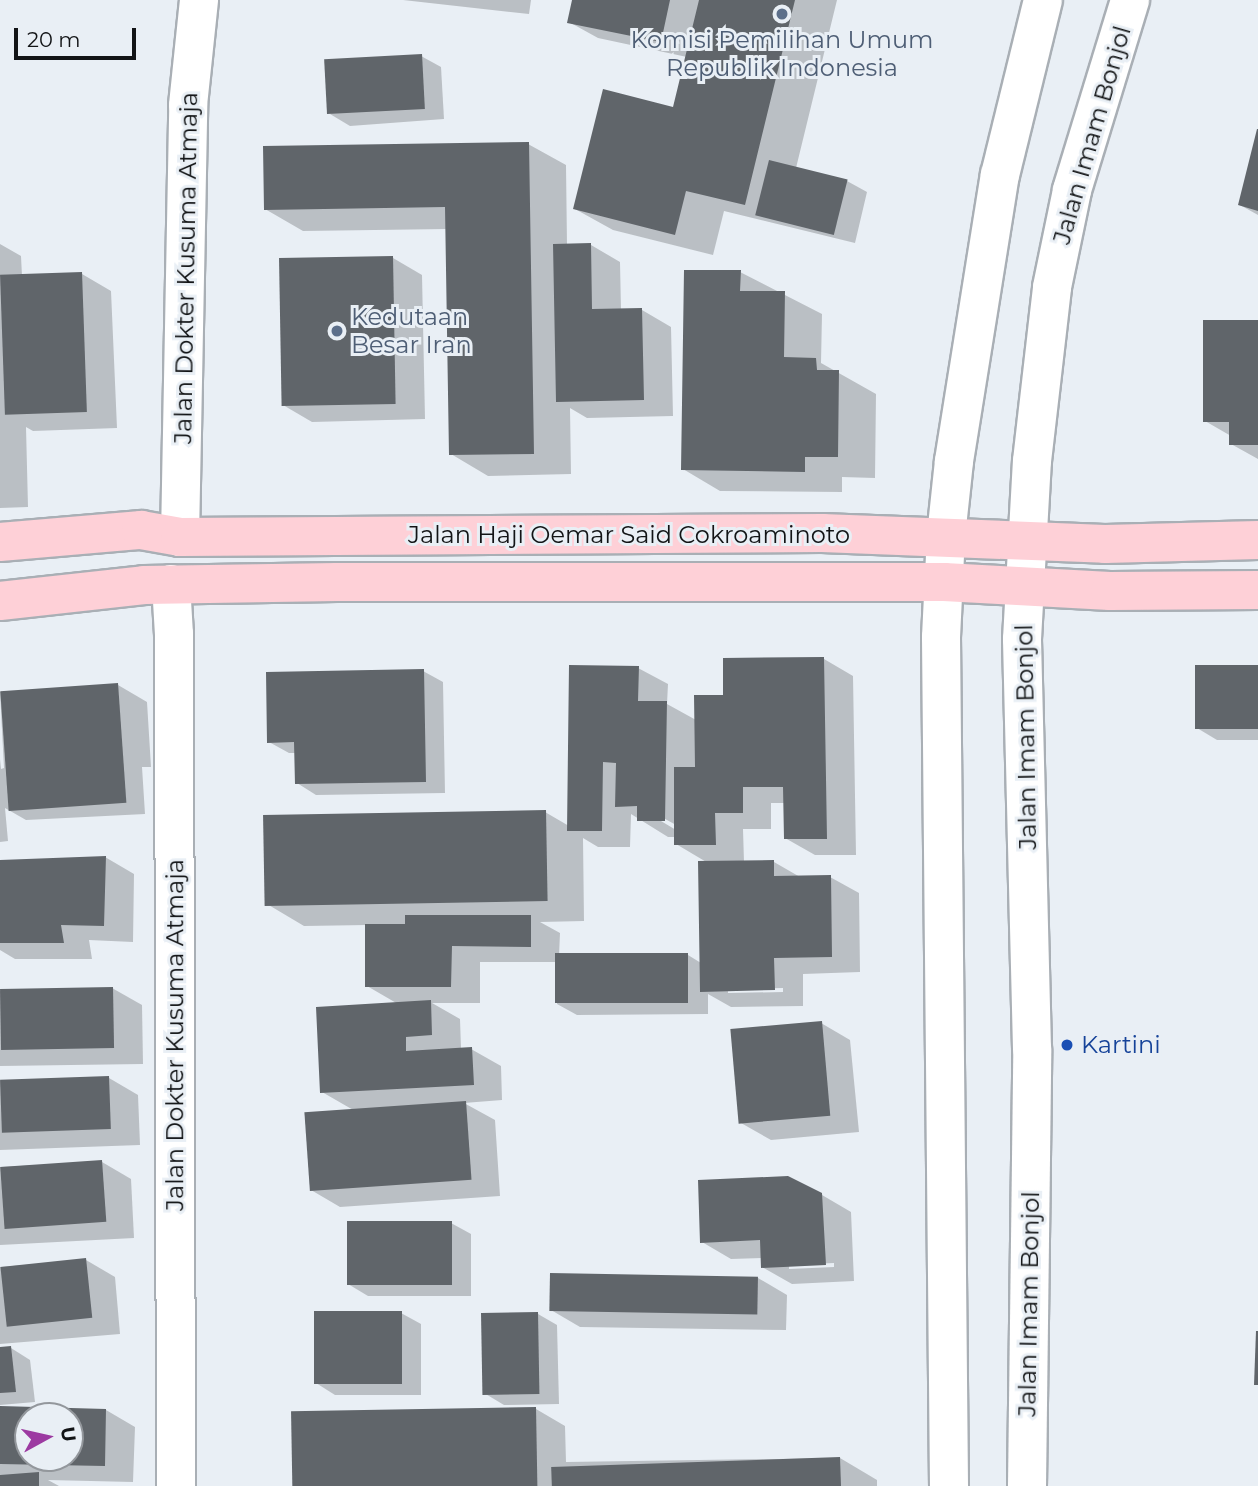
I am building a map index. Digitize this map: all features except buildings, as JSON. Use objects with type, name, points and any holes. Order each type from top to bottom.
[{"type":"main road","name":"Jalan Dokter Kusuma Atmaja","points":[[180,537],[188,105],[199,0]]},
{"type":"main road","points":[[949,1486],[941,637],[946,536],[954,461],[999,175],[1043,0]]},
{"type":"main road","name":"Jalan Imam Bonjol","points":[[1027,1486],[1032,1049],[1022,639],[1031,461],[1052,287],[1072,190],[1130,0]]},
{"type":"main road","name":"Jalan Haji Oemar Said Cokroaminoto","points":[[0,541],[141,530],[180,537],[808,533],[946,536],[1105,544],[1258,540]]},
{"type":"main road","name":"Jalan Haji Oemar Said Cokroaminoto","points":[[0,601],[171,584],[944,582],[1024,588],[1258,590]]},
{"type":"main road","name":"Jalan Dokter Kusuma Atmaja","points":[[171,584],[174,634],[176,1486]]},
{"type":"place","name":"Komisi Pemilihan Umum Republik Indonesia","points":[[782,14]]},
{"type":"place","name":"Kedutaan Besar Iran","points":[[337,331]]},
{"type":"place","name":"Kartini","points":[[1067,1045]]}]
